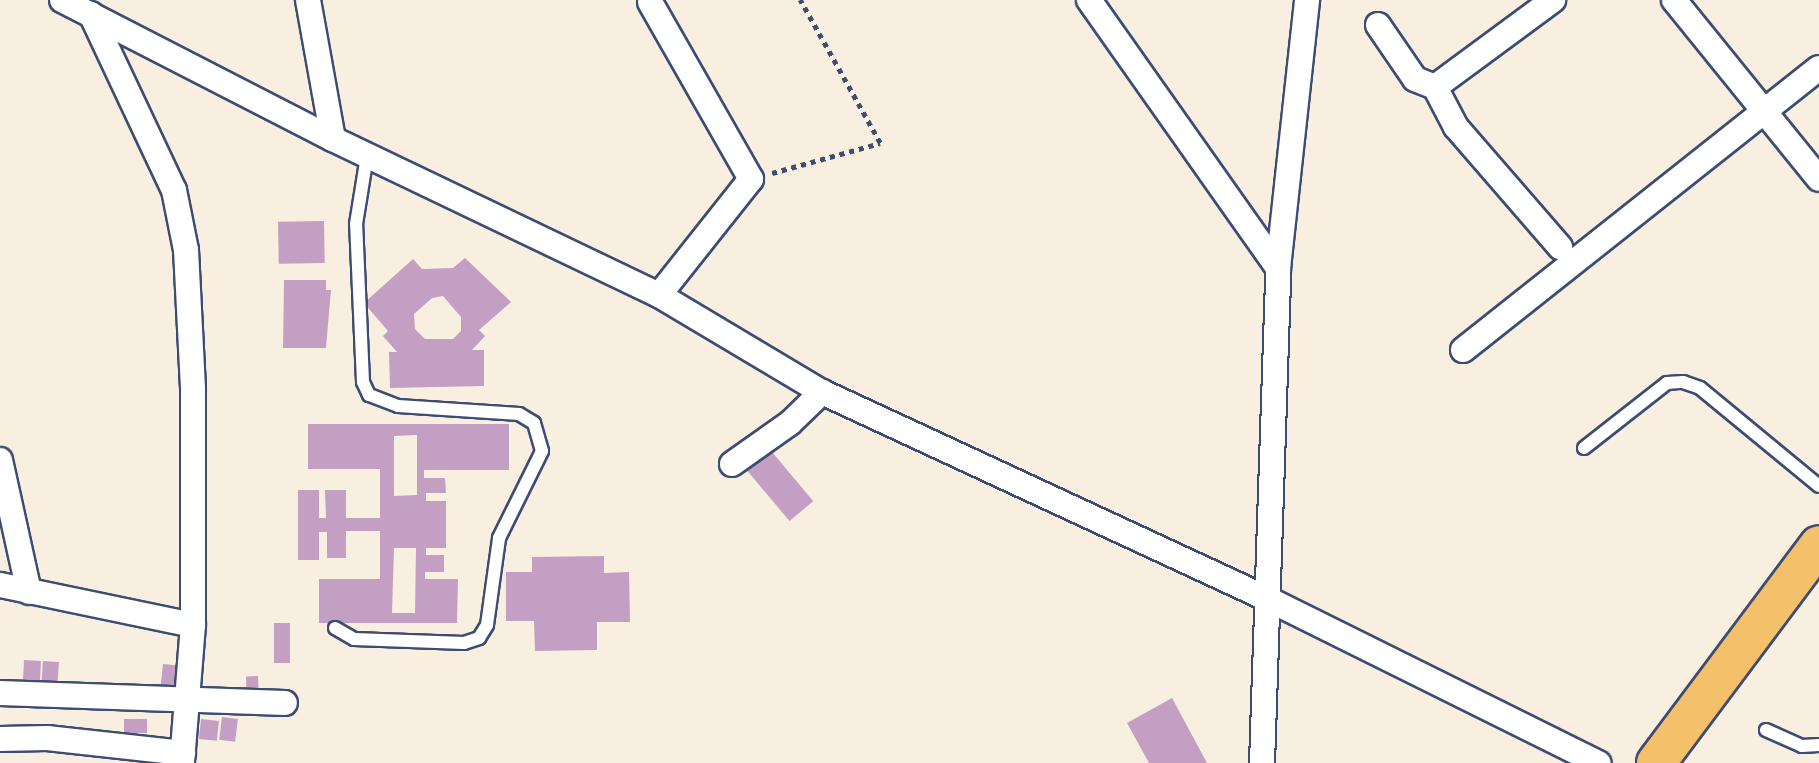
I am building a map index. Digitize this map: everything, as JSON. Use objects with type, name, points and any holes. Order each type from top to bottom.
[{"type":"main road","points":[[1656,763],[1819,545]]},
{"type":"street","points":[[62,0],[367,156],[659,296],[822,392],[1268,599],[1599,763]]},
{"type":"street","points":[[308,0],[333,139]]},
{"type":"street","points":[[1089,0],[1279,268]]},
{"type":"street","points":[[1262,763],[1279,268],[1307,0]]},
{"type":"street","points":[[1436,87],[1553,0]]},
{"type":"street","points":[[1674,0],[1762,113],[1819,179]]},
{"type":"street","points":[[650,2],[751,179],[659,296]]},
{"type":"street","points":[[0,739],[47,738],[182,758],[193,625],[193,390],[186,250],[174,190],[91,14]]},
{"type":"street","points":[[1378,26],[1415,79],[1436,87],[1456,127],[1560,247]]},
{"type":"street","points":[[1463,350],[1819,68]]},
{"type":"street","points":[[732,464],[790,423],[822,392]]},
{"type":"street","points":[[0,460],[29,592]]},
{"type":"street","points":[[0,585],[193,625]]},
{"type":"street","points":[[0,693],[187,702],[285,703]]},
{"type":"lane","points":[[335,628],[354,639],[464,643],[479,638],[487,625],[499,538],[542,451],[534,423],[519,414],[398,406],[369,395],[363,382],[356,224],[367,156]]},
{"type":"lane","points":[[1584,449],[1667,383],[1683,382],[1700,388],[1819,486]]},
{"type":"lane","points":[[1766,730],[1802,746],[1819,745]]},
{"type":"path","points":[[751,179],[880,143],[800,0]]},
{"type":"building","points":[[324,221],[325,263],[279,264],[278,222]]},
{"type":"building","points":[[465,258],[511,302],[479,330],[485,336],[472,350],[484,350],[484,386],[390,388],[389,352],[397,352],[383,336],[388,331],[364,303],[413,259],[422,269],[453,268]],"holes":[[[443,296],[461,317],[461,331],[453,339],[425,339],[415,329],[414,314],[432,298]]]},
{"type":"building","points":[[284,280],[326,280],[326,290],[331,290],[326,348],[283,348]]},
{"type":"building","points":[[308,424],[509,424],[509,470],[424,470],[424,478],[445,478],[446,493],[426,493],[426,501],[446,501],[446,548],[426,548],[426,555],[444,555],[444,572],[425,572],[425,579],[458,579],[457,623],[319,623],[319,579],[380,579],[380,531],[346,531],[346,558],[327,558],[327,532],[319,532],[319,560],[298,560],[298,490],[319,490],[319,518],[326,518],[325,490],[346,490],[346,518],[380,518],[380,469],[308,469]],"holes":[[[417,435],[417,495],[394,496],[394,436]],[[394,548],[416,548],[415,613],[392,613]]]},
{"type":"building","points":[[767,446],[813,501],[790,521],[743,466]]},
{"type":"building","points":[[604,556],[604,573],[629,572],[630,622],[597,622],[597,650],[535,651],[534,621],[506,621],[506,572],[532,572],[532,557]]},
{"type":"building","points":[[274,623],[290,623],[290,663],[274,663]]},
{"type":"building","points":[[24,660],[41,661],[39,691],[22,690]]},
{"type":"building","points":[[43,661],[59,662],[57,693],[41,692]]},
{"type":"building","points":[[163,664],[183,666],[179,699],[160,697]]},
{"type":"building","points":[[246,676],[258,676],[259,700],[247,700]]},
{"type":"building","points":[[1172,698],[1207,763],[1149,763],[1127,723]]},
{"type":"building","points":[[222,717],[238,719],[235,742],[219,740]]},
{"type":"building","points":[[124,719],[147,719],[147,733],[124,733]]},
{"type":"building","points":[[201,719],[219,721],[217,741],[199,739]]}]
